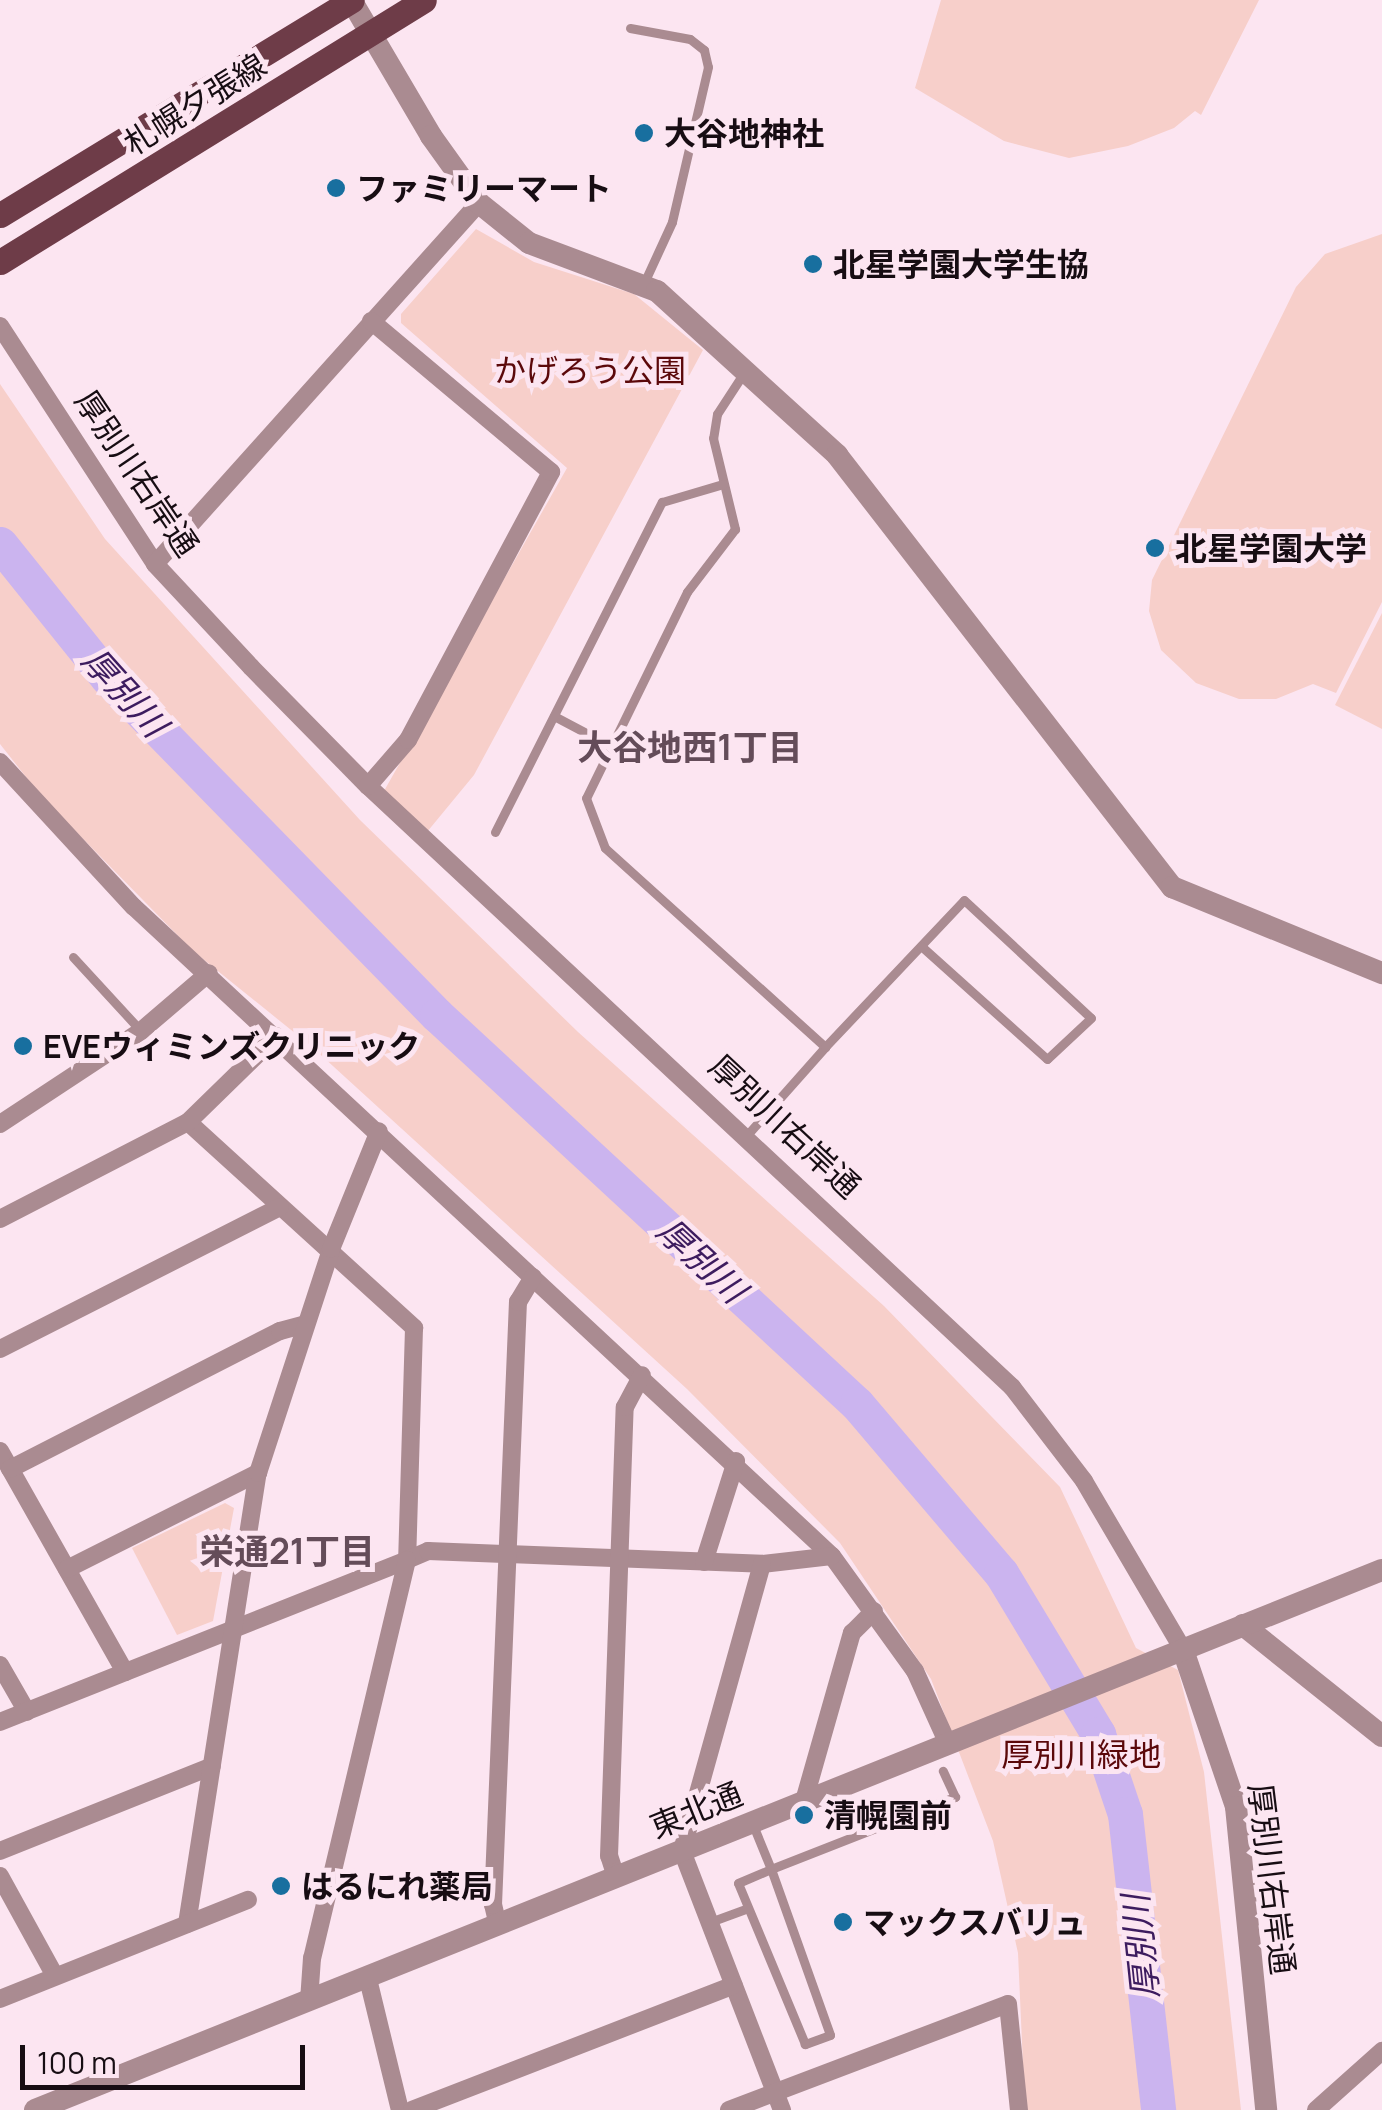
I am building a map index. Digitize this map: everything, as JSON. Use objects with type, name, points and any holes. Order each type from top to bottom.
[{"type":"main road","name":"札幌夕張線","points":[[0,215],[352,0]]},
{"type":"main road","name":"札幌夕張線","points":[[0,262],[424,0]]},
{"type":"street","points":[[352,0],[369,34],[478,203],[529,243],[650,287],[712,336],[837,455],[1163,878],[1207,906],[1382,973]]},
{"type":"street","points":[[155,564],[478,203]]},
{"type":"street","points":[[368,786],[408,740],[551,472],[371,321]]},
{"type":"street","name":"厚別川右岸通","points":[[0,326],[155,564],[368,786],[747,1136],[1012,1388],[1084,1481],[1183,1650],[1236,1807],[1266,2110]]},
{"type":"street","points":[[0,762],[134,907],[736,1461],[832,1556],[915,1670],[948,1744]]},
{"type":"street","points":[[0,1124],[141,1032],[210,974]]},
{"type":"street","points":[[0,1219],[188,1122],[276,1036]]},
{"type":"street","points":[[188,1122],[414,1328],[407,1560],[312,1958],[310,2000]]},
{"type":"street","points":[[187,1924],[258,1473],[331,1249],[379,1131]]},
{"type":"street","points":[[0,1349],[280,1207]]},
{"type":"street","points":[[498,1926],[492,1905],[518,1302],[533,1277]]},
{"type":"street","points":[[10,1469],[280,1331],[306,1324]]},
{"type":"street","points":[[616,1877],[608,1856],[626,1407],[642,1376]]},
{"type":"street","points":[[0,1452],[125,1672]]},
{"type":"street","points":[[704,1562],[736,1461]]},
{"type":"street","points":[[67,1569],[258,1473]]},
{"type":"street","points":[[0,1722],[428,1552],[762,1564],[832,1556]]},
{"type":"street","points":[[762,1564],[682,1851],[778,2101]]},
{"type":"street","name":"東北通","points":[[35,2110],[1382,1570]]},
{"type":"street","points":[[804,1801],[852,1633],[874,1611]]},
{"type":"street","points":[[1243,1624],[1382,1736]]},
{"type":"street","points":[[0,1665],[26,1712]]},
{"type":"street","points":[[0,1851],[212,1766]]},
{"type":"street","points":[[0,1876],[55,1976]]},
{"type":"street","points":[[0,1999],[248,1900]]},
{"type":"street","points":[[368,1979],[400,2110]]},
{"type":"street","points":[[412,2110],[734,1986]]},
{"type":"street","points":[[729,2110],[778,2101],[1008,2004],[1019,2110]]},
{"type":"street","points":[[1317,2110],[1382,2052]]},
{"type":"lane","points":[[630,28],[690,38],[704,50],[708,67],[672,222],[650,287]]},
{"type":"lane","points":[[746,368],[717,414],[714,438],[735,528],[688,592],[608,745],[586,798],[606,848],[825,1047]]},
{"type":"lane","points":[[494,832],[662,502],[723,484]]},
{"type":"lane","points":[[554,716],[608,745]]},
{"type":"lane","points":[[747,1136],[825,1047],[964,900],[1090,1018],[1047,1059],[921,946]]},
{"type":"lane","points":[[73,957],[141,1032]]},
{"type":"lane","points":[[752,1822],[772,1869],[830,2035],[805,2044],[738,1883],[772,1869],[954,1797],[944,1770]]},
{"type":"lane","points":[[710,1922],[748,1908]]},
{"type":"green space","points":[[941,0],[1259,0],[1201,115],[1195,111],[1174,128],[1128,146],[1069,158],[1004,141],[915,88]]},
{"type":"green space","name":"かげろう公園","points":[[476,229],[534,262],[634,294],[703,350],[474,775],[427,832],[384,791],[567,468],[401,323],[401,314]]},
{"type":"green space","points":[[1382,234],[1382,602],[1336,693],[1313,684],[1276,699],[1239,699],[1196,683],[1161,650],[1149,611],[1152,580],[1296,287],[1325,254]]},
{"type":"green space","name":"厚別川緑地","points":[[0,384],[105,539],[360,820],[578,1032],[884,1306],[1060,1487],[1136,1648],[1178,1670],[1204,1772],[1241,2110],[1025,2110],[1018,1953],[993,1841],[931,1679],[840,1543],[687,1389],[311,1046],[193,951],[41,796],[0,744]]},
{"type":"green space","points":[[1382,613],[1382,729],[1335,705]]},
{"type":"green space","points":[[225,1503],[234,1508],[213,1621],[177,1635],[132,1548]]},
{"type":"waterway","name":"厚別川","points":[[0,544],[107,677],[437,1015],[857,1404],[1001,1573],[1098,1734],[1125,1814],[1158,2110]]},
{"type":"place","name":"大谷地神社","points":[[644,133]]},
{"type":"place","name":"ファミリーマート","points":[[336,188]]},
{"type":"place","name":"北星学園大学生協","points":[[813,264]]},
{"type":"place","name":"北星学園大学","points":[[1155,548]]},
{"type":"place","name":"EVEウィミンズクリニック","points":[[23,1046]]},
{"type":"place","name":"清幌園前","points":[[804,1815]]},
{"type":"place","name":"はるにれ薬局","points":[[281,1886]]},
{"type":"place","name":"マックスバリュ","points":[[843,1922]]},
{"type":"district","name":"大谷地西1丁目","points":[[690,747]]},
{"type":"district","name":"栄通21丁目","points":[[287,1551]]}]
